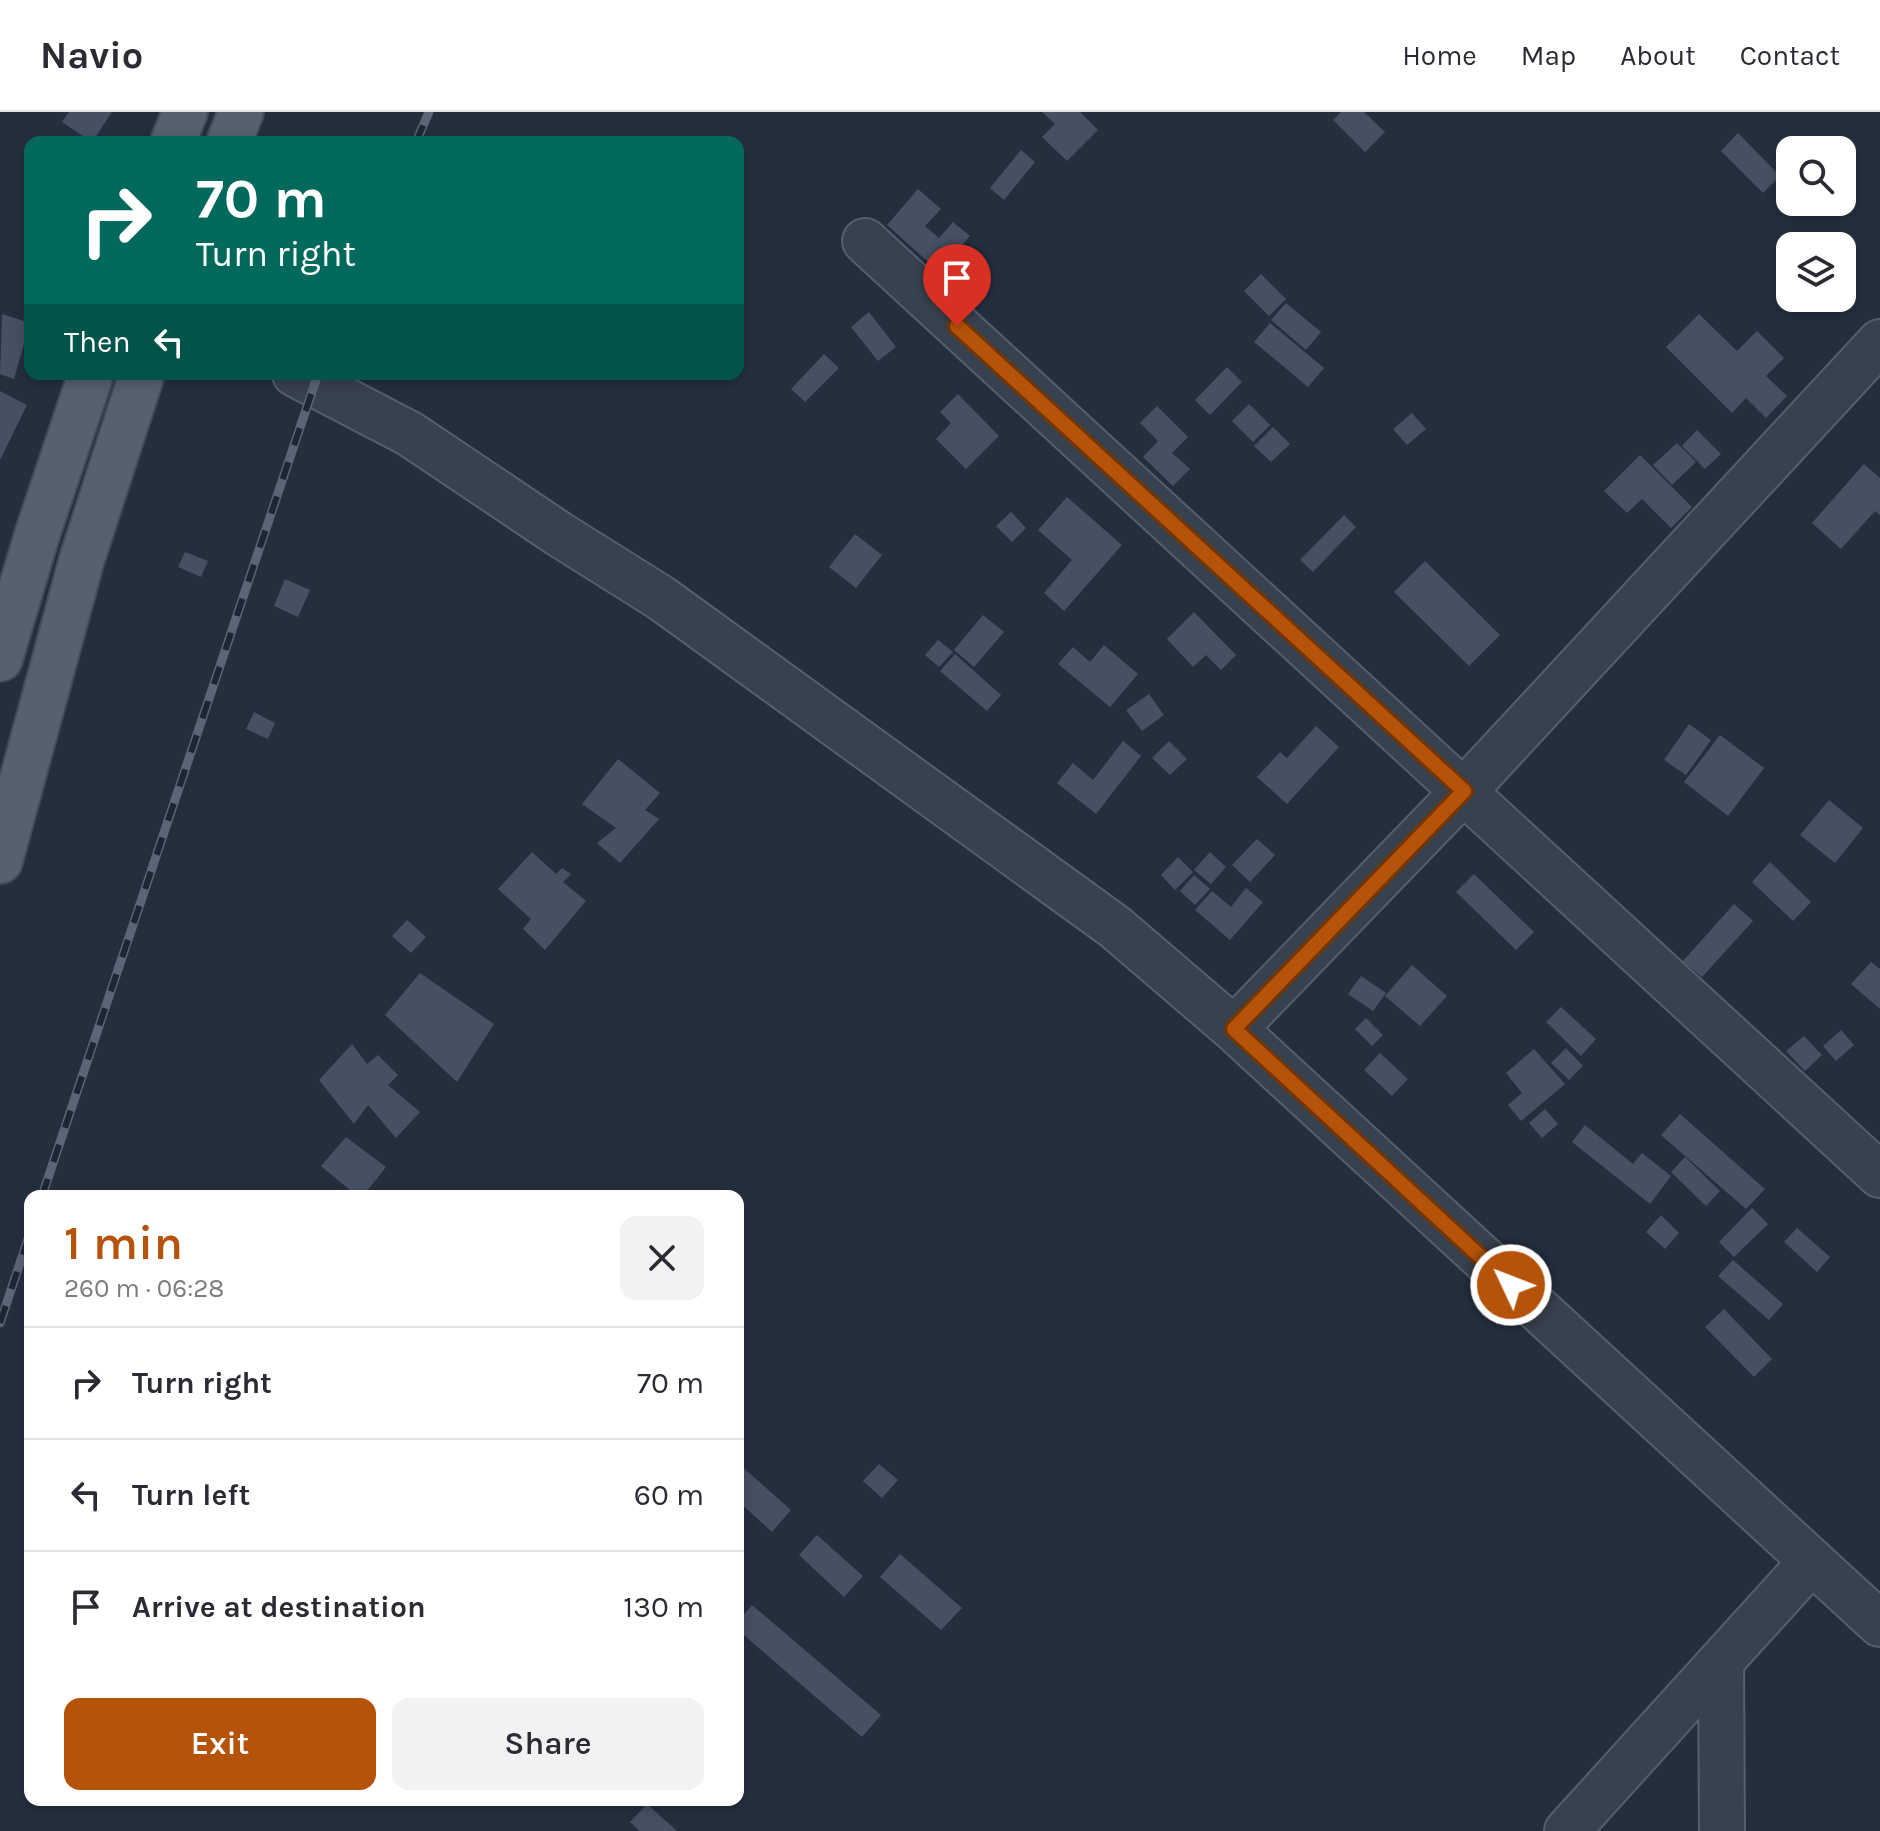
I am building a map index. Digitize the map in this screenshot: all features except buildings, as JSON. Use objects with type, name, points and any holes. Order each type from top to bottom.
[{"type":"main road","points":[[175,136],[185,112]]},
{"type":"main road","points":[[231,136],[241,112]]},
{"type":"main road","points":[[1,654],[89,380]]},
{"type":"main road","points":[[0,861],[82,559],[140,380]]},
{"type":"street","points":[[865,241],[1880,1175]]},
{"type":"street","points":[[1234,1029],[1464,791],[1880,342]]},
{"type":"street","points":[[306,380],[410,434],[661,598],[1115,927],[1234,1029],[1880,1624]]},
{"type":"street","points":[[1,654],[51,666]]},
{"type":"street","points":[[1567,1831],[1812,1561]]},
{"type":"street","points":[[1721,1661],[1722,1831]]},
{"type":"railway","points":[[419,136],[429,112]]},
{"type":"railway","points":[[44,1190],[316,380]]},
{"type":"railway","points":[[0,1323],[24,1251]]},
{"type":"route","points":[[957,326],[1464,791],[1234,1029],[1511,1285]]}]
